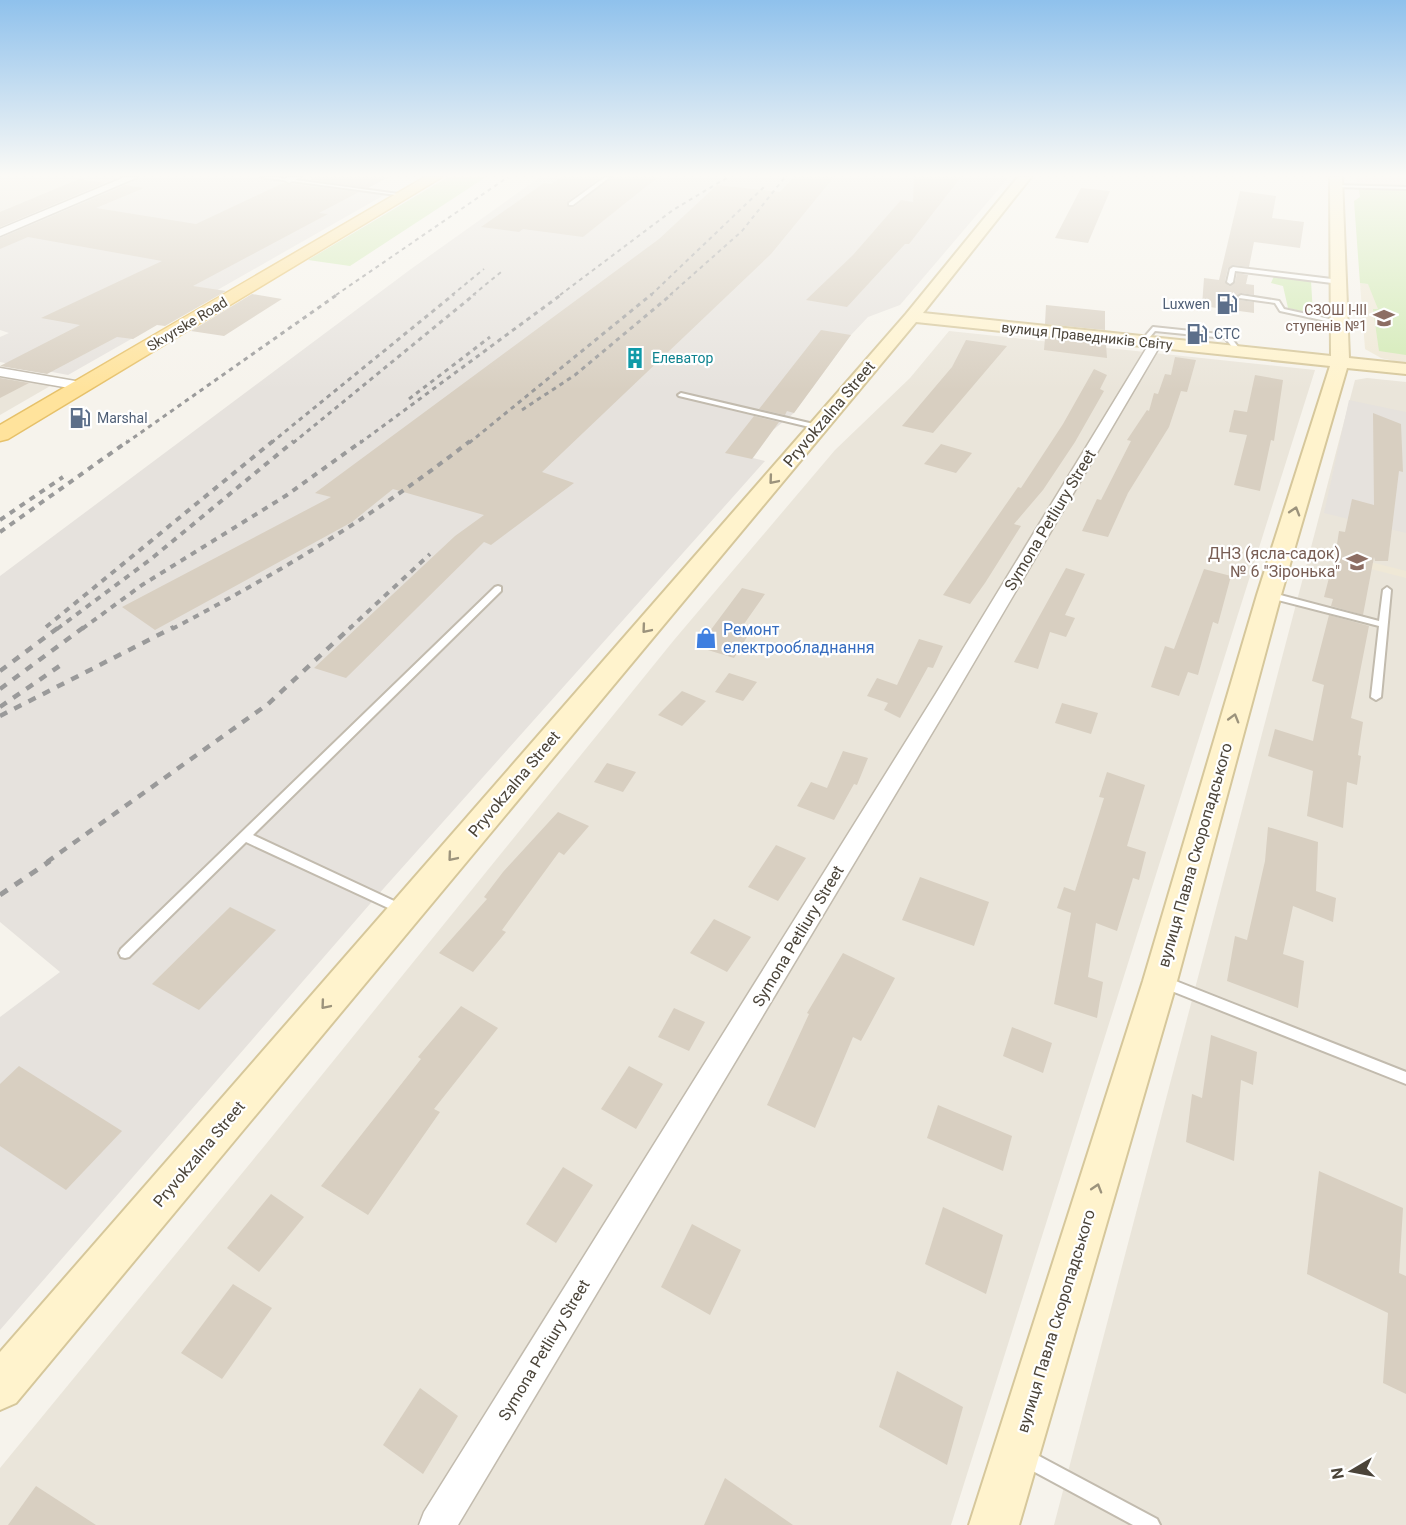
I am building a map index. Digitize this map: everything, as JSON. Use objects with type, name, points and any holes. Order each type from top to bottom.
[{"type":"main road","name":"Skvyrske Road","points":[[0,434],[314,248]]},
{"type":"street","name":"Pryvokzalna Street","points":[[0,1387],[912,317],[968,248]]},
{"type":"street","name":"вулиця Павла Скоропадського","points":[[994,1525],[1160,981],[1269,595],[1340,362],[1339,248]]},
{"type":"street","name":"вулиця Праведників Світу","points":[[912,317],[1148,344],[1406,369]]},
{"type":"street","name":"Symona Petliury Street","points":[[437,1525],[944,698],[1148,344]]},
{"type":"street","points":[[0,372],[81,386]]},
{"type":"lane","points":[[1230,282],[1233,269],[1340,282]]},
{"type":"lane","points":[[1241,297],[1277,302],[1282,310],[1340,322]]},
{"type":"lane","points":[[681,395],[818,427]]},
{"type":"lane","points":[[124,953],[498,589]]},
{"type":"lane","points":[[1376,697],[1387,590]]},
{"type":"lane","points":[[1269,595],[1384,625]]},
{"type":"lane","points":[[245,836],[406,911]]},
{"type":"lane","points":[[1160,981],[1406,1078]]},
{"type":"lane","points":[[1016,1453],[1151,1525]]},
{"type":"shaded area","points":[[0,248],[291,248],[68,375],[0,362],[0,337],[9,333],[0,330]]},
{"type":"shaded area","points":[[440,248],[948,248],[900,305],[868,317],[851,335],[794,413],[773,430],[753,458],[765,461],[376,897],[0,1330],[0,1017],[60,972],[0,922],[0,576]]},
{"type":"shaded area","name":"СЗОШ І-ІІІ ступенів №1","points":[[1360,283],[1406,287],[1406,364],[1381,358],[1365,349]]},
{"type":"shaded area","points":[[949,331],[1315,370],[951,1525],[0,1525],[0,1468],[674,640],[835,450],[910,378]]},
{"type":"shaded area","points":[[0,367],[64,378],[0,415]]},
{"type":"shaded area","points":[[1367,378],[1406,382],[1406,1525],[1054,1525],[1355,380]]},
{"type":"shaded area","points":[[1349,400],[1406,412],[1406,533],[1324,513]]},
{"type":"shaded area","name":"ДНЗ (ясла-садок) № 6 \"Зіронька\"","points":[[1311,547],[1406,571],[1406,578],[1309,553]]},
{"type":"green space","points":[[328,248],[377,248],[350,266],[308,260]]},
{"type":"green space","points":[[1357,248],[1406,248],[1406,355],[1379,351],[1373,309],[1378,309],[1368,284],[1360,283]]},
{"type":"green space","points":[[1274,276],[1311,281],[1313,314],[1288,308],[1283,286],[1271,283]]},
{"type":"building","points":[[90,248],[264,248],[193,286],[226,291],[165,326],[157,325],[133,339],[117,337],[47,374],[0,366],[80,325],[41,318],[162,261]]},
{"type":"building","points":[[647,248],[776,248],[542,472],[574,483],[491,545],[484,542],[346,678],[314,668],[455,536],[484,515],[393,489],[352,522],[155,630],[122,607],[331,497],[315,493]]},
{"type":"building","points":[[859,248],[901,248],[847,307],[806,300]]},
{"type":"building","points":[[1227,248],[1253,248],[1249,267],[1233,265],[1228,268],[1225,281],[1229,286],[1235,282],[1237,273],[1248,275],[1246,284],[1254,285],[1254,295],[1241,293],[1236,297],[1239,300],[1254,302],[1254,313],[1202,306],[1204,278],[1219,280]]},
{"type":"building","points":[[252,294],[282,299],[224,336],[191,331]]},
{"type":"building","points":[[1046,305],[1105,311],[1105,330],[1045,324]]},
{"type":"building","points":[[821,330],[851,335],[794,413],[787,411],[785,415],[759,409]]},
{"type":"building","points":[[1045,338],[1106,344],[1107,358],[1044,350]]},
{"type":"building","points":[[966,340],[1007,346],[933,433],[902,426],[952,367]]},
{"type":"building","points":[[1175,357],[1196,360],[1187,392],[1181,391],[1169,427],[1128,493],[1108,537],[1082,531],[1097,499],[1101,500],[1131,441],[1127,440],[1147,410],[1149,411],[1154,393],[1158,394],[1165,374],[1171,375]]},
{"type":"building","points":[[1094,369],[1107,375],[1100,389],[1104,391],[1075,442],[1043,490],[1014,524],[1021,526],[985,583],[970,604],[943,595],[1018,487],[1021,488],[1063,424]]},
{"type":"building","points":[[1255,375],[1283,380],[1274,441],[1271,440],[1260,491],[1234,485],[1247,435],[1229,432],[1234,410],[1247,412]]},
{"type":"building","points":[[0,378],[29,383],[0,398]]},
{"type":"building","points":[[1373,413],[1401,424],[1403,472],[1399,471],[1388,561],[1375,561],[1374,557],[1363,615],[1331,606],[1333,599],[1324,597],[1331,570],[1333,570],[1339,531],[1345,532],[1352,499],[1374,505]]},
{"type":"building","points":[[754,416],[779,422],[752,459],[725,453]]},
{"type":"building","points":[[941,444],[972,453],[956,473],[924,464]]},
{"type":"building","points":[[1066,568],[1085,574],[1065,615],[1075,618],[1066,637],[1050,632],[1038,669],[1014,662]]},
{"type":"building","points":[[1204,569],[1231,576],[1218,624],[1213,622],[1198,675],[1188,672],[1179,696],[1151,687],[1165,646],[1174,649]]},
{"type":"building","points":[[742,588],[765,594],[737,634],[747,637],[734,658],[698,647]]},
{"type":"building","points":[[1329,615],[1369,626],[1351,718],[1363,722],[1358,755],[1361,756],[1357,785],[1347,782],[1343,828],[1307,816],[1313,771],[1268,756],[1275,729],[1313,741],[1324,685],[1312,681]]},
{"type":"building","points":[[919,639],[943,646],[933,668],[928,667],[900,718],[884,710],[888,703],[867,696],[877,678],[897,685]]},
{"type":"building","points":[[729,673],[757,682],[743,701],[715,692]]},
{"type":"building","points":[[682,691],[706,701],[682,726],[658,715]]},
{"type":"building","points":[[1062,703],[1098,713],[1091,734],[1055,723]]},
{"type":"building","points":[[843,751],[868,758],[857,785],[854,784],[834,820],[797,806],[811,782],[827,788]]},
{"type":"building","points":[[607,763],[636,772],[623,792],[594,782]]},
{"type":"building","points":[[1107,772],[1145,785],[1127,846],[1146,852],[1139,880],[1133,878],[1117,931],[1096,923],[1088,977],[1103,982],[1097,1018],[1054,1004],[1071,913],[1057,908],[1064,887],[1075,891],[1104,798],[1099,797]]},
{"type":"building","points":[[558,812],[589,826],[564,855],[559,852],[502,930],[506,932],[473,972],[439,953],[487,899],[484,897],[503,872]]},
{"type":"building","points":[[1268,827],[1318,842],[1316,891],[1336,898],[1333,922],[1293,906],[1283,954],[1304,961],[1298,1008],[1227,981],[1235,936],[1247,940],[1265,861]]},
{"type":"building","points":[[776,845],[806,858],[778,901],[748,887]]},
{"type":"building","points":[[920,877],[989,902],[974,946],[902,920]]},
{"type":"building","points":[[230,907],[276,930],[199,1010],[152,984]]},
{"type":"building","points":[[714,919],[751,937],[727,972],[690,953]]},
{"type":"building","points":[[843,953],[895,978],[861,1041],[853,1037],[815,1128],[767,1105],[809,1014],[807,1013]]},
{"type":"building","points":[[461,1006],[498,1028],[434,1109],[440,1112],[368,1215],[321,1186],[421,1059],[418,1057]]},
{"type":"building","points":[[674,1008],[705,1022],[689,1051],[658,1037]]},
{"type":"building","points":[[1012,1027],[1052,1043],[1043,1073],[1003,1056]]},
{"type":"building","points":[[1211,1035],[1257,1052],[1253,1085],[1241,1080],[1234,1161],[1186,1142],[1192,1094],[1202,1098]]},
{"type":"building","points":[[19,1066],[122,1131],[66,1190],[0,1146],[0,1084]]},
{"type":"building","points":[[629,1066],[663,1084],[636,1129],[601,1109]]},
{"type":"building","points":[[938,1105],[1012,1136],[1003,1171],[927,1138]]},
{"type":"building","points":[[563,1167],[593,1185],[556,1243],[526,1224]]},
{"type":"building","points":[[1319,1171],[1403,1208],[1399,1273],[1406,1276],[1406,1394],[1383,1383],[1388,1313],[1307,1274]]},
{"type":"building","points":[[271,1194],[304,1217],[259,1272],[227,1248]]},
{"type":"building","points":[[943,1207],[1003,1235],[986,1294],[925,1264]]},
{"type":"building","points":[[692,1224],[741,1250],[710,1315],[661,1287]]},
{"type":"building","points":[[233,1284],[272,1308],[222,1379],[181,1353]]},
{"type":"building","points":[[897,1371],[963,1407],[947,1465],[879,1427]]},
{"type":"building","points":[[420,1388],[458,1416],[423,1474],[383,1445]]},
{"type":"building","points":[[725,1478],[793,1525],[704,1525]]},
{"type":"building","points":[[36,1486],[96,1525],[8,1525]]},
{"type":"railway","points":[[336,295],[404,248]]},
{"type":"railway","points":[[560,295],[622,248]]},
{"type":"railway","points":[[651,295],[700,248]]},
{"type":"railway","points":[[670,295],[723,248]]},
{"type":"railway","points":[[452,295],[484,269]]},
{"type":"railway","points":[[473,295],[501,272]]},
{"type":"railway","points":[[126,443],[338,294]]},
{"type":"railway","points":[[271,443],[454,294]]},
{"type":"railway","points":[[293,443],[475,294]]},
{"type":"railway","points":[[360,443],[562,294]]},
{"type":"railway","points":[[469,443],[652,294]]},
{"type":"railway","points":[[522,410],[575,375],[672,294]]},
{"type":"railway","points":[[409,399],[490,337]]},
{"type":"railway","points":[[0,532],[128,441]]},
{"type":"railway","points":[[46,627],[273,441]]},
{"type":"railway","points":[[57,629],[151,559],[294,441]]},
{"type":"railway","points":[[82,629],[142,585],[287,495],[362,441]]},
{"type":"railway","points":[[172,629],[250,587],[325,542],[435,468],[470,441]]},
{"type":"railway","points":[[0,520],[63,477]]},
{"type":"railway","points":[[349,629],[430,554]]},
{"type":"railway","points":[[0,671],[59,627]]},
{"type":"railway","points":[[0,689],[84,627]]},
{"type":"railway","points":[[0,716],[174,627]]},
{"type":"railway","points":[[47,862],[268,704],[351,627]]},
{"type":"railway","points":[[0,707],[61,665]]},
{"type":"railway","points":[[0,895],[50,861]]},
{"type":"place","name":"Luxwen","points":[[1227,304]]},
{"type":"place","name":"СЗОШ І-ІІІ ступенів №1","points":[[1384,318]]},
{"type":"place","name":"СТС","points":[[1197,334]]},
{"type":"place","name":"Елеватор","points":[[635,358]]},
{"type":"place","name":"Marshal","points":[[80,418]]},
{"type":"place","name":"ДНЗ (ясла-садок) № 6 \"Зіронька\"","points":[[1357,562]]},
{"type":"place","name":"Ремонт електрообладнання","points":[[706,638]]}]
